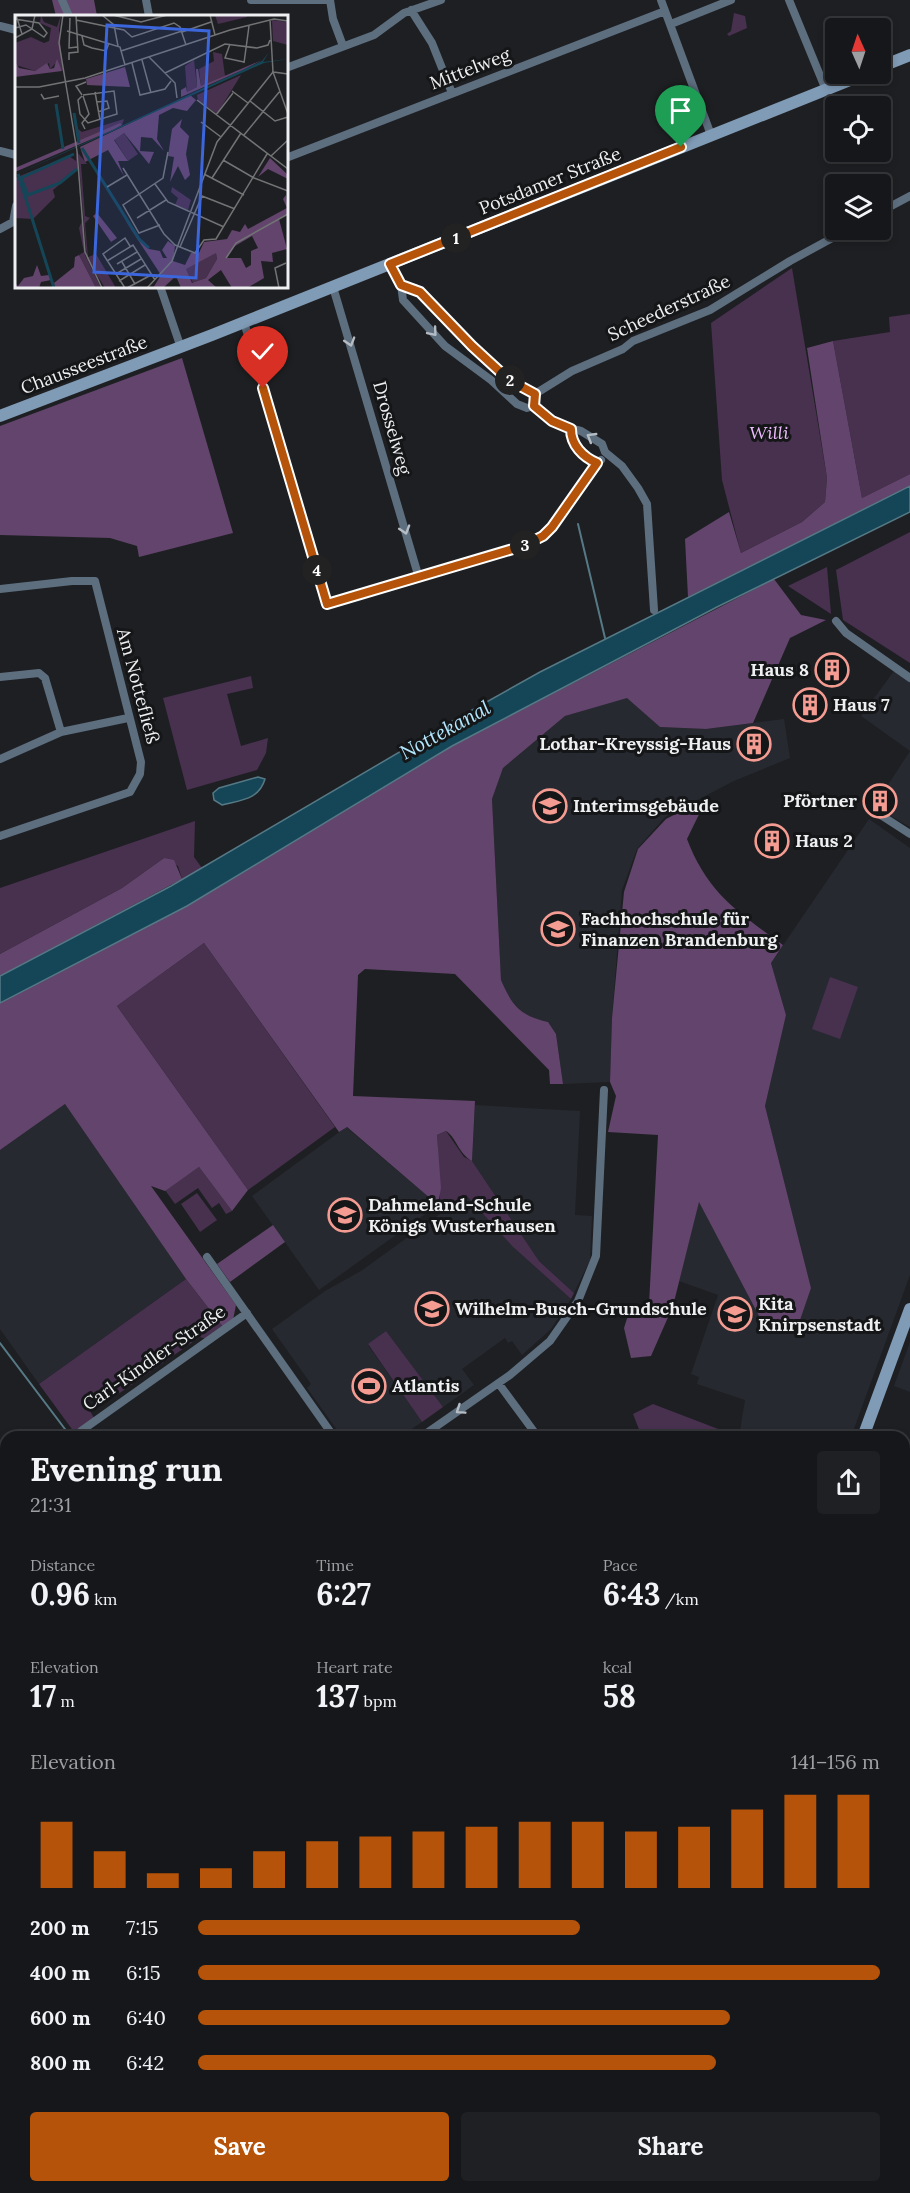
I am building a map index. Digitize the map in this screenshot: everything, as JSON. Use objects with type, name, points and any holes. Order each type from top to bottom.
[{"type":"main road","points":[[891,63],[910,55]]},
{"type":"main road","name":"Potsdamer Straße","points":[[181,348],[841,84]]},
{"type":"main road","name":"Chausseestraße","points":[[0,416],[181,348]]},
{"type":"main road","points":[[865,1431],[910,1309]]},
{"type":"street","points":[[62,0],[69,15]]},
{"type":"street","points":[[146,0],[149,15]]},
{"type":"street","points":[[251,0],[326,0]]},
{"type":"street","points":[[330,0],[333,20],[343,46]]},
{"type":"street","points":[[288,67],[374,35],[411,10],[441,0]]},
{"type":"street","points":[[661,0],[711,135]]},
{"type":"street","points":[[671,24],[731,0]]},
{"type":"street","points":[[789,0],[826,90]]},
{"type":"street","points":[[411,10],[432,43],[452,93]]},
{"type":"street","name":"Mittelweg","points":[[288,158],[665,11]]},
{"type":"street","points":[[0,26],[15,30]]},
{"type":"street","points":[[0,151],[15,155]]},
{"type":"street","points":[[891,206],[910,196]]},
{"type":"street","points":[[0,229],[14,222],[15,214]]},
{"type":"street","name":"Scheederstraße","points":[[535,394],[572,371],[623,349],[633,341],[710,310],[829,240]]},
{"type":"street","points":[[390,264],[401,285],[403,300],[445,346],[517,404],[527,408],[534,406]]},
{"type":"street","points":[[401,285],[420,292],[472,346],[509,380],[535,394],[534,406]]},
{"type":"street","name":"Drosselweg","points":[[333,287],[419,578]]},
{"type":"street","points":[[161,288],[181,348]]},
{"type":"street","points":[[244,322],[327,604],[523,546],[543,536],[605,452]]},
{"type":"street","points":[[534,406],[552,421],[595,438],[605,447],[605,452],[630,475],[647,504],[654,610]]},
{"type":"street","points":[[571,429],[571,438],[575,446],[582,454],[597,463]]},
{"type":"street","name":"Am Nottefließ","points":[[0,588],[95,581],[141,762],[136,784],[130,792],[0,836]]},
{"type":"street","points":[[836,621],[846,633],[910,678]]},
{"type":"street","points":[[0,677],[39,673],[45,678],[61,732]]},
{"type":"street","points":[[0,759],[61,732],[128,718]]},
{"type":"street","points":[[876,812],[910,834]]},
{"type":"street","points":[[430,1431],[500,1384],[558,1332],[578,1300],[594,1265],[604,1090]]},
{"type":"street","points":[[207,1257],[330,1431]]},
{"type":"street","name":"Carl-Kindler-Straße","points":[[81,1431],[247,1313]]},
{"type":"street","points":[[500,1384],[534,1431]]},
{"type":"shaded area","points":[[52,0],[94,0],[97,15],[56,15]]},
{"type":"shaded area","points":[[833,341],[862,498],[910,474],[910,486],[688,597],[685,539],[729,512],[741,553],[802,522],[825,502],[827,478],[807,348]]},
{"type":"shaded area","points":[[182,358],[233,533],[139,557],[137,546],[110,538],[0,535],[0,426]]},
{"type":"shaded area","points":[[774,579],[801,615],[826,620],[790,638],[753,723],[706,729],[660,727],[627,698],[565,716],[503,768],[492,799],[501,980],[509,997],[518,1008],[531,1017],[548,1022],[556,1034],[563,1084],[550,1084],[549,1070],[455,974],[365,969],[358,975],[353,1096],[475,1101],[472,1161],[463,1154],[446,1131],[437,1135],[441,1188],[438,1205],[347,1127],[339,1132],[204,943],[117,1006],[248,1190],[232,1211],[199,1167],[165,1191],[151,1186],[236,1305],[233,1320],[223,1327],[186,1279],[65,1104],[0,1150],[0,1003],[187,906],[452,746]]},
{"type":"shaded area","points":[[894,671],[910,682],[910,751],[861,716]]},
{"type":"shaded area","name":"Fachhochschule für Finanzen Brandenburg","points":[[627,697],[660,727],[706,729],[784,719],[790,758],[734,781],[665,817],[637,849],[622,890],[612,1017],[610,1082],[563,1084],[556,1034],[548,1022],[527,1017],[508,997],[501,980],[492,799],[503,768],[565,716]]},
{"type":"shaded area","points":[[910,751],[910,827],[889,815],[898,801],[884,791]]},
{"type":"shaded area","points":[[707,798],[687,839],[695,858],[726,900],[783,945],[771,963],[786,1015],[765,1106],[811,1288],[799,1323],[768,1333],[699,1202],[673,1306],[651,1356],[631,1358],[624,1328],[630,1309],[649,1304],[658,1135],[608,1132],[616,1096],[610,1082],[612,1018],[624,892],[638,849],[666,819]]},
{"type":"shaded area","points":[[869,819],[910,848],[910,1275],[853,1431],[740,1431],[745,1400],[697,1384],[699,1377],[691,1374],[718,1295],[679,1281],[699,1201],[768,1333],[811,1288],[765,1106],[786,1015],[771,963]]},
{"type":"shaded area","points":[[164,858],[174,860],[182,879],[0,976],[0,954],[122,888]]},
{"type":"shaded area","points":[[65,1104],[186,1279],[39,1384],[0,1329],[0,1150]]},
{"type":"shaded area","points":[[475,1105],[580,1111],[575,1215],[592,1216],[590,1260],[574,1293],[539,1261],[472,1161]]},
{"type":"shaded area","name":"Dahmeland-Schule Königs Wusterhausen","points":[[346,1127],[438,1205],[319,1290],[252,1196]]},
{"type":"shaded area","name":"Wilhelm-Busch-Grundschule","points":[[466,1195],[512,1246],[571,1299],[550,1330],[522,1355],[512,1341],[508,1343],[505,1338],[462,1369],[474,1385],[443,1407],[386,1331],[368,1345],[422,1422],[409,1431],[338,1431],[307,1388],[311,1384],[272,1329],[325,1291],[361,1271]]},
{"type":"shaded area","points":[[273,1225],[285,1242],[230,1282],[217,1264]]},
{"type":"shaded area","points":[[910,1342],[910,1392],[894,1386]]},
{"type":"green space","points":[[734,13],[745,16],[747,28],[729,36],[727,34],[731,31]]},
{"type":"green space","name":"Willi","points":[[792,268],[827,478],[825,502],[802,522],[741,553],[722,480],[711,323]]},
{"type":"green space","points":[[910,314],[910,474],[862,498],[833,341],[890,332],[889,317]]},
{"type":"green space","points":[[910,532],[910,663],[843,620],[836,570]]},
{"type":"green space","points":[[827,567],[831,614],[788,586]]},
{"type":"green space","points":[[251,676],[253,688],[227,694],[241,746],[268,738],[266,753],[257,770],[187,790],[163,698]]},
{"type":"green space","points":[[195,821],[194,857],[202,868],[182,879],[178,866],[164,858],[122,888],[0,954],[0,888]]},
{"type":"green space","points":[[204,943],[335,1127],[248,1190],[117,1006]]},
{"type":"green space","points":[[830,977],[858,987],[840,1039],[812,1029]]},
{"type":"green space","points":[[446,1131],[464,1157],[472,1161],[539,1261],[574,1293],[571,1299],[512,1246],[466,1195],[440,1212],[437,1135]]},
{"type":"green space","points":[[199,1167],[232,1211],[226,1214],[219,1203],[212,1208],[198,1188],[175,1204],[165,1190]]},
{"type":"green space","points":[[197,1193],[217,1220],[200,1232],[181,1204]]},
{"type":"green space","points":[[186,1279],[223,1327],[206,1339],[200,1337],[114,1397],[103,1391],[91,1394],[87,1405],[94,1418],[75,1431],[39,1384]]},
{"type":"green space","points":[[386,1331],[443,1407],[422,1422],[368,1344]]},
{"type":"green space","points":[[653,1404],[723,1431],[640,1431],[633,1414]]},
{"type":"water","name":"Nottekanal","points":[[910,486],[910,512],[717,607],[452,746],[187,906],[0,1003],[0,976],[171,886],[540,672]]},
{"type":"water","points":[[258,777],[265,779],[254,795],[222,805],[214,800],[213,793],[219,788]]},
{"type":"waterway","points":[[578,524],[605,638]]},
{"type":"waterway","points":[[0,1343],[66,1431]]},
{"type":"place","name":"Haus 8","points":[[832,670]]},
{"type":"place","name":"Haus 7","points":[[810,705]]},
{"type":"place","name":"Lothar-Kreyssig-Haus","points":[[754,744]]},
{"type":"place","name":"Pförtner","points":[[880,801]]},
{"type":"place","name":"Interimsgebäude","points":[[550,806]]},
{"type":"place","name":"Haus 2","points":[[772,841]]},
{"type":"place","name":"Fachhochschule für Finanzen Brandenburg","points":[[558,929]]},
{"type":"place","name":"Dahmeland-Schule Königs Wusterhausen","points":[[345,1215]]},
{"type":"place","name":"Wilhelm-Busch-Grundschule","points":[[432,1309]]},
{"type":"place","name":"Kita Knirpsenstadt","points":[[735,1314]]},
{"type":"place","name":"Atlantis","points":[[369,1386]]},
{"type":"route","points":[[263,388],[327,604],[523,546],[543,536],[552,527],[597,463],[582,454],[575,446],[571,438],[571,429],[552,421],[534,406],[535,394],[509,380],[472,346],[420,292],[415,288],[401,285],[390,264],[681,147]]}]
